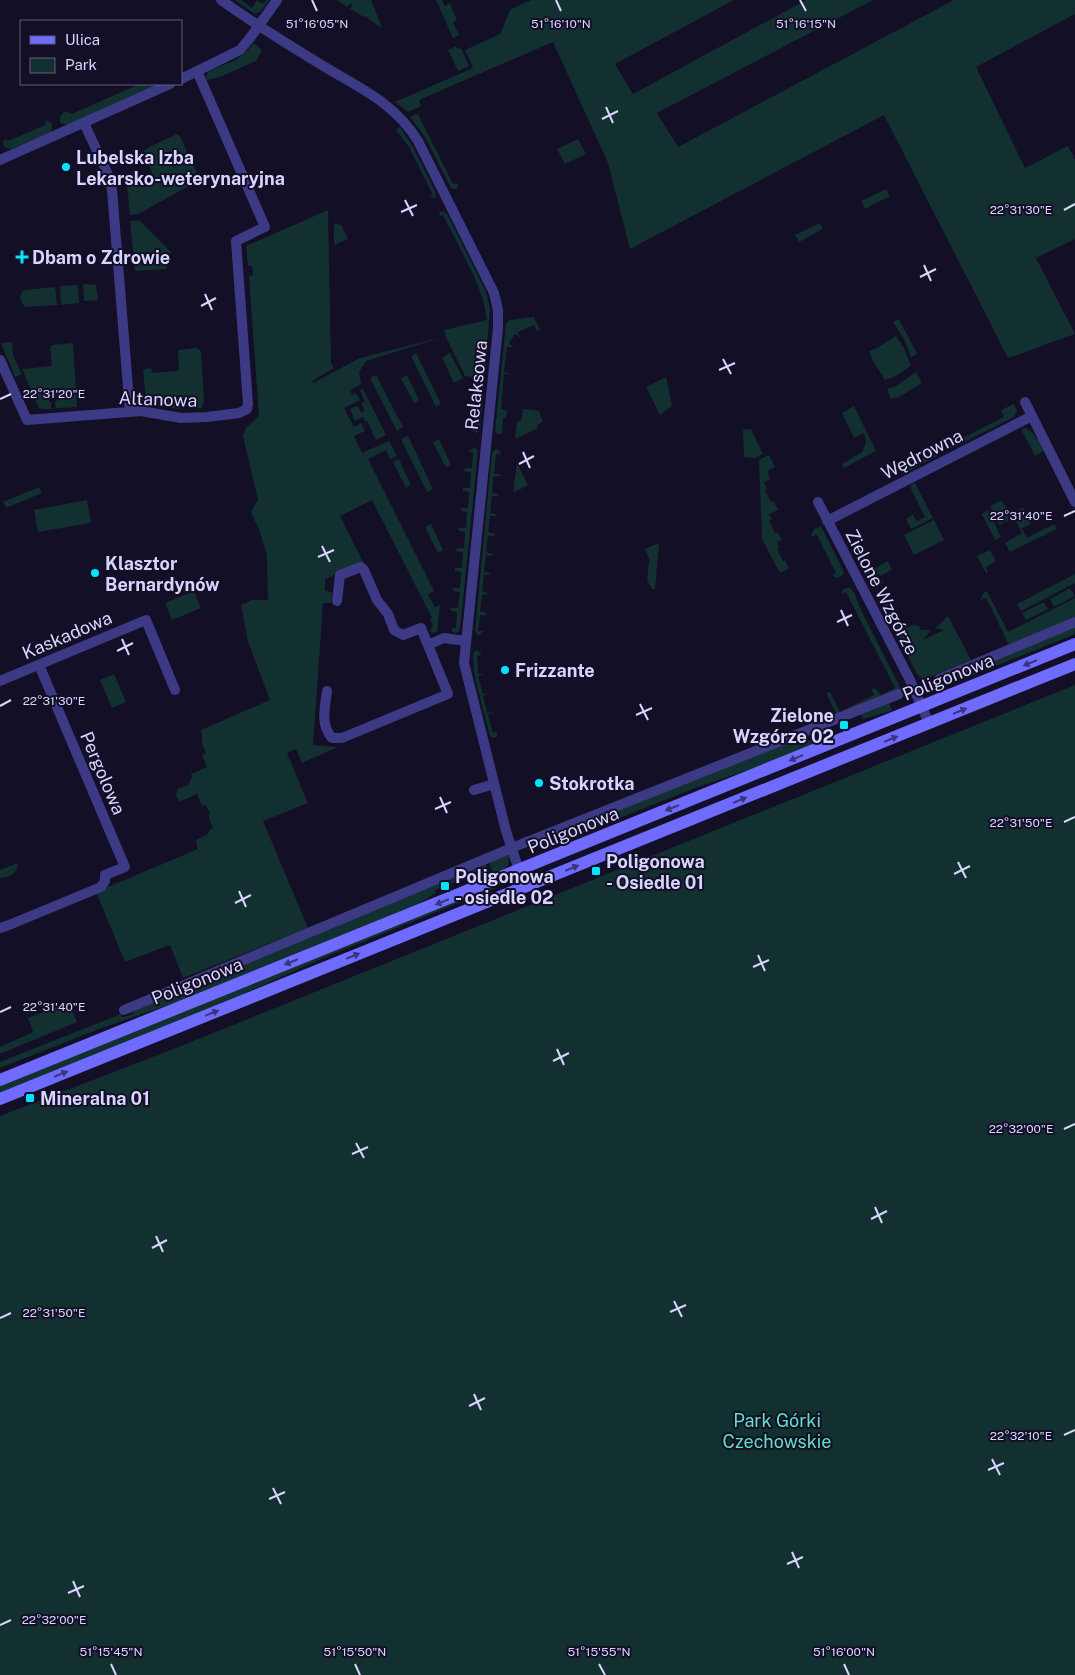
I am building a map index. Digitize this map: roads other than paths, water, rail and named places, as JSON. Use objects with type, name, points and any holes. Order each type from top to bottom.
[{"type":"main road","name":"Poligonowa","points":[[0,1080],[1075,644]]},
{"type":"main road","name":"Poligonowa","points":[[0,1099],[1075,664]]},
{"type":"street","name":"Relaksowa","points":[[221,0],[259,26],[379,99],[402,119],[418,141],[494,293],[498,310],[498,328],[464,663],[494,784],[512,848],[526,886]]},
{"type":"street","points":[[182,79],[240,50],[277,0]]},
{"type":"street","name":"Altanowa","points":[[2,373],[27,420],[141,411],[181,418],[226,416],[239,414],[247,409],[236,241],[266,227],[197,72]]},
{"type":"street","points":[[0,160],[168,85]]},
{"type":"street","points":[[84,123],[110,179],[112,190],[130,412]]},
{"type":"street","points":[[0,360],[2,373]]},
{"type":"street","points":[[1024,402],[1075,502]]},
{"type":"street","name":"Wędrowna","points":[[827,520],[1032,416]]},
{"type":"street","name":"Zielone Wzgórze","points":[[818,502],[929,724]]},
{"type":"street","points":[[327,691],[324,722],[326,732],[332,738],[348,736],[448,694],[421,628],[403,636],[394,630],[388,614],[377,600],[362,567],[340,575],[337,602]]},
{"type":"street","name":"Kaskadowa","points":[[0,680],[146,620],[175,690]]},
{"type":"street","points":[[939,679],[1075,622]]},
{"type":"street","points":[[428,645],[444,638],[465,641]]},
{"type":"street","name":"Pergolowa","points":[[0,928],[101,887],[105,875],[125,867],[39,664]]},
{"type":"street","points":[[124,1010],[512,848],[899,694]]},
{"type":"street","points":[[474,790],[494,784]]},
{"type":"place","name":"Lubelska Izba Lekarsko-weterynaryjna","points":[[66,167]]},
{"type":"place","name":"Dbam o Zdrowie","points":[[22,257]]},
{"type":"place","name":"Klasztor Bernardynów","points":[[95,573]]},
{"type":"place","name":"Frizzante","points":[[505,670]]},
{"type":"place","name":"Zielone Wzgórze 02","points":[[844,725]]},
{"type":"place","name":"Stokrotka","points":[[539,783]]},
{"type":"place","name":"Poligonowa - Osiedle 01","points":[[596,871]]},
{"type":"place","name":"Poligonowa - osiedle 02","points":[[445,886]]},
{"type":"place","name":"Mineralna 01","points":[[30,1098]]},
{"type":"park label","name":"Park Górki Czechowskie","points":[[777,1430]]}]
